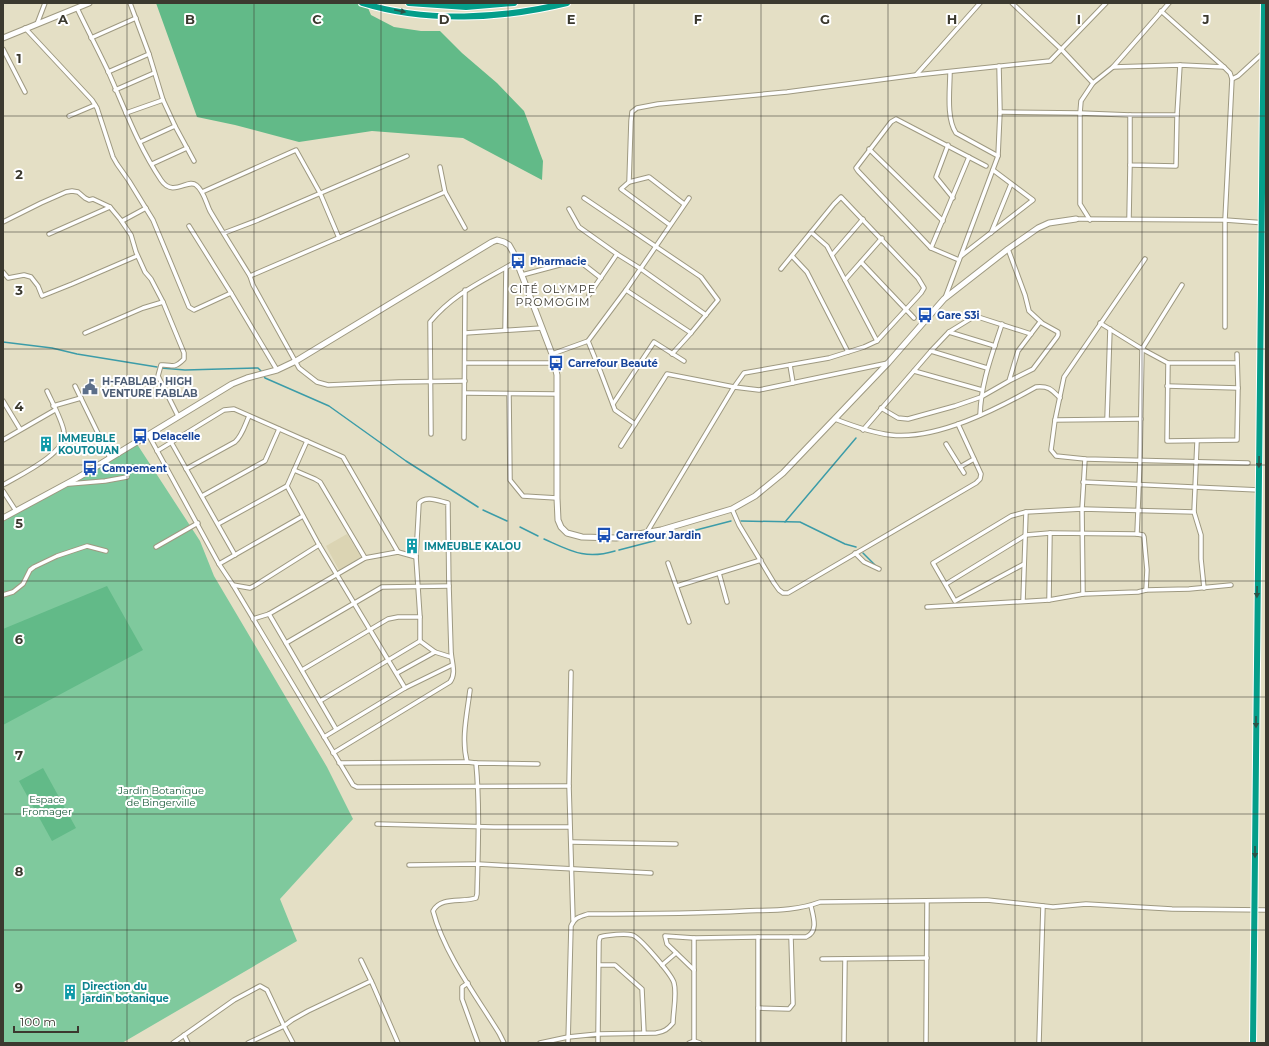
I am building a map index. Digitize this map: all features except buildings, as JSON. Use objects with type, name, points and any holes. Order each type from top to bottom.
[{"type":"highway","points":[[362,3],[406,13],[466,16],[506,14],[567,3]]},
{"type":"highway","points":[[409,3],[466,7],[514,3]]},
{"type":"highway","points":[[1253,1043],[1259,490],[1264,223],[1264,3]]},
{"type":"street","points":[[37,24],[45,3]]},
{"type":"street","points":[[3,38],[89,3]]},
{"type":"street","points":[[130,3],[149,54],[163,100],[194,161]]},
{"type":"street","points":[[916,75],[980,3]]},
{"type":"street","points":[[1012,3],[1062,50],[1093,82]]},
{"type":"street","points":[[629,182],[632,112],[637,108],[670,103],[787,92],[916,75],[1050,61],[1106,3]]},
{"type":"street","points":[[1090,220],[1080,204],[1081,101],[1093,82],[1113,67],[1169,3]]},
{"type":"street","points":[[77,8],[108,72],[126,114],[160,179],[168,187],[175,188],[192,183],[196,184],[202,192],[210,210],[250,276],[253,285],[299,368],[317,382],[328,385],[465,381]]},
{"type":"street","points":[[1161,11],[1224,67],[1232,79],[1225,220],[1225,327]]},
{"type":"street","points":[[91,38],[136,18]]},
{"type":"street","points":[[25,28],[95,105],[116,164],[130,180],[153,220],[189,307],[194,310],[231,293]]},
{"type":"street","points":[[3,49],[25,92]]},
{"type":"street","points":[[1232,79],[1238,76],[1264,53]]},
{"type":"street","points":[[108,72],[149,54]]},
{"type":"street","points":[[1113,67],[1180,65],[1224,67]]},
{"type":"street","points":[[1130,165],[1176,166],[1180,65]]},
{"type":"street","points":[[944,299],[998,156],[1000,112],[999,66]]},
{"type":"street","points":[[950,72],[950,119],[952,127],[956,133],[998,156]]},
{"type":"street","points":[[115,90],[154,73]]},
{"type":"street","points":[[126,114],[163,100]]},
{"type":"street","points":[[69,116],[95,105]]},
{"type":"street","points":[[1000,112],[1177,115]]},
{"type":"street","points":[[1129,219],[1130,115]]},
{"type":"street","points":[[960,258],[931,248],[856,168],[891,122],[896,119],[986,166]]},
{"type":"street","points":[[140,142],[175,126]]},
{"type":"street","points":[[948,145],[936,177],[953,198]]},
{"type":"street","points":[[152,164],[187,148]]},
{"type":"street","points":[[869,149],[943,221]]},
{"type":"street","points":[[202,192],[296,150],[320,193],[339,238]]},
{"type":"street","points":[[224,233],[258,220],[407,156]]},
{"type":"street","points":[[931,248],[953,198],[968,157]]},
{"type":"street","points":[[440,167],[445,192],[465,228]]},
{"type":"street","points":[[960,258],[1033,200],[993,170]]},
{"type":"street","points":[[670,225],[621,189],[629,182],[649,177],[684,204]]},
{"type":"street","points":[[991,233],[1011,184]]},
{"type":"street","points":[[3,222],[41,203],[66,192],[72,191],[78,192],[89,200],[92,199],[110,207],[131,235],[145,272],[151,279],[163,302],[185,357],[180,364],[174,366],[161,364],[158,376],[178,416]]},
{"type":"street","points":[[250,276],[445,192]]},
{"type":"street","points":[[647,532],[734,387],[744,373],[829,358],[864,347],[877,341],[924,288],[918,278],[882,238],[841,197],[781,269]]},
{"type":"street","points":[[584,198],[701,277],[718,300],[672,354]]},
{"type":"street","points":[[552,354],[588,341],[641,269],[655,246],[689,198]]},
{"type":"street","points":[[49,234],[110,207]]},
{"type":"street","points":[[122,221],[146,208]]},
{"type":"street","points":[[569,208],[579,227],[706,314]]},
{"type":"street","points":[[832,255],[864,219]]},
{"type":"street","points":[[3,518],[66,484],[239,381],[277,370],[296,361],[492,242],[500,240],[509,245],[522,275],[552,354],[557,375],[557,498],[558,520],[561,527],[567,533],[582,537],[616,538],[660,530],[732,509],[755,496],[783,473],[835,419],[888,363],[944,299],[1008,249],[1038,228],[1049,223],[1076,220],[1225,220],[1264,223]]},
{"type":"street","points":[[189,226],[277,370]]},
{"type":"street","points":[[811,232],[827,246],[877,341]]},
{"type":"street","points":[[845,280],[882,238]]},
{"type":"street","points":[[881,408],[898,418],[908,419],[955,406],[980,397],[1033,369],[1057,337],[1058,332],[1041,322],[1028,311],[1025,295],[1008,249]]},
{"type":"street","points":[[589,295],[617,254]]},
{"type":"street","points":[[3,272],[8,278],[24,275],[30,277],[38,286],[42,296],[138,256]]},
{"type":"street","points":[[792,256],[807,272],[848,352]]},
{"type":"street","points":[[1145,259],[1064,377],[1055,420],[1051,450],[1056,456],[1085,460],[1248,463]]},
{"type":"street","points":[[522,275],[578,260],[601,278]]},
{"type":"street","points":[[431,434],[430,322],[449,301],[465,290],[516,261]]},
{"type":"street","points":[[861,262],[914,318]]},
{"type":"street","points":[[505,330],[506,268]]},
{"type":"street","points":[[1137,534],[1142,349],[1182,285]]},
{"type":"street","points":[[464,438],[465,290]]},
{"type":"street","points":[[626,290],[691,333]]},
{"type":"street","points":[[85,333],[143,308],[163,302]]},
{"type":"street","points":[[863,430],[931,351],[950,332],[975,316],[1030,334]]},
{"type":"street","points":[[1009,381],[1018,351],[1041,322]]},
{"type":"street","points":[[1100,323],[1168,363],[1237,363]]},
{"type":"street","points":[[980,414],[980,397],[987,368],[1002,324]]},
{"type":"street","points":[[465,333],[542,328]]},
{"type":"street","points":[[1107,419],[1110,330]]},
{"type":"street","points":[[950,332],[995,346]]},
{"type":"street","points":[[588,341],[615,410],[635,424]]},
{"type":"street","points":[[613,404],[654,342],[684,361]]},
{"type":"street","points":[[931,351],[987,368]]},
{"type":"street","points":[[1168,363],[1167,441],[1197,442],[1237,440],[1237,354]]},
{"type":"street","points":[[465,363],[554,363]]},
{"type":"street","points":[[621,446],[667,374],[734,387],[759,390],[888,363]]},
{"type":"street","points":[[790,365],[793,383]]},
{"type":"street","points":[[914,371],[982,390]]},
{"type":"street","points":[[75,386],[110,458]]},
{"type":"street","points":[[1167,386],[1238,388]]},
{"type":"street","points":[[835,419],[863,430],[892,435],[918,434],[958,424],[1036,387],[1046,387],[1052,389],[1060,398]]},
{"type":"street","points":[[3,485],[47,459],[61,444],[65,434],[64,430],[47,391]]},
{"type":"street","points":[[465,393],[557,394]]},
{"type":"street","points":[[509,394],[510,480],[523,496],[557,498]]},
{"type":"street","points":[[3,440],[54,408],[81,398]]},
{"type":"street","points":[[3,402],[20,429]]},
{"type":"street","points":[[157,451],[224,410],[234,409],[343,457],[398,552]]},
{"type":"street","points":[[186,469],[234,442],[242,434],[249,416]]},
{"type":"street","points":[[1055,420],[1141,419]]},
{"type":"street","points":[[732,509],[739,525],[776,587],[783,593],[788,593],[976,483],[980,479],[981,474],[958,424]]},
{"type":"street","points":[[202,496],[265,461],[279,429]]},
{"type":"street","points":[[148,434],[198,523],[219,564],[353,785],[357,787],[569,786]]},
{"type":"street","points":[[218,524],[287,486],[307,440]]},
{"type":"street","points":[[171,442],[235,555]]},
{"type":"street","points":[[1197,442],[1194,512],[1201,535],[1201,559],[1204,588]]},
{"type":"street","points":[[946,444],[964,473]]},
{"type":"street","points":[[960,467],[974,459]]},
{"type":"street","points":[[1084,594],[1082,509],[1085,460]]},
{"type":"street","points":[[294,470],[320,482],[365,558]]},
{"type":"street","points":[[66,484],[105,481],[126,477]]},
{"type":"street","points":[[1083,482],[1259,490]]},
{"type":"street","points":[[287,486],[303,516],[405,688]]},
{"type":"street","points":[[3,491],[16,511]]},
{"type":"street","points":[[333,753],[450,682],[454,673],[451,657],[448,503],[426,499],[419,503],[416,557],[420,641]]},
{"type":"street","points":[[1024,564],[956,602],[933,562],[1011,516],[1026,512],[1082,509],[1194,512]]},
{"type":"street","points":[[1023,601],[1026,512]]},
{"type":"street","points":[[219,564],[303,516]]},
{"type":"street","points":[[156,547],[198,523]]},
{"type":"street","points":[[946,584],[1026,536],[1050,533],[1137,534],[1143,535],[1144,537],[1147,570],[1146,590]]},
{"type":"street","points":[[1049,600],[1050,533]]},
{"type":"street","points":[[233,585],[250,588],[320,545]]},
{"type":"street","points":[[3,595],[13,592],[23,584],[30,570],[34,567],[57,556],[82,547],[93,547],[106,551]]},
{"type":"street","points":[[253,619],[269,614],[365,558],[398,552],[416,557]]},
{"type":"street","points":[[855,553],[864,562],[878,569]]},
{"type":"street","points":[[677,586],[761,560]]},
{"type":"street","points":[[668,564],[689,622]]},
{"type":"street","points":[[719,573],[727,602]]},
{"type":"street","points":[[926,607],[1049,600],[1084,594],[1204,588],[1231,585]]},
{"type":"street","points":[[286,643],[382,587],[449,586]]},
{"type":"street","points":[[269,614],[336,729]]},
{"type":"street","points":[[302,670],[392,617],[420,617]]},
{"type":"street","points":[[420,641],[435,652],[451,657]]},
{"type":"street","points":[[320,701],[420,641]]},
{"type":"street","points":[[397,674],[435,652]]},
{"type":"street","points":[[324,737],[405,688],[452,665]]},
{"type":"street","points":[[568,1043],[571,926],[573,920],[571,842],[569,827],[572,672]]},
{"type":"street","points":[[467,762],[464,753],[465,726],[470,690]]},
{"type":"street","points":[[340,763],[467,762],[476,764],[538,764]]},
{"type":"street","points":[[476,764],[479,826],[476,898],[470,900],[442,902],[436,906],[433,911],[445,942],[504,1043]]},
{"type":"street","points":[[377,824],[569,827]]},
{"type":"street","points":[[571,842],[676,844]]},
{"type":"street","points":[[409,865],[478,864],[651,873]]},
{"type":"street","points":[[573,920],[588,914],[699,914],[791,909],[811,906],[820,902],[987,900],[1053,907],[1086,904],[1172,909],[1266,910]]},
{"type":"street","points":[[926,1043],[927,901]]},
{"type":"street","points":[[694,970],[667,944],[665,936],[694,938],[806,937],[813,933],[815,926],[811,906]]},
{"type":"street","points":[[1039,1043],[1043,906]]},
{"type":"street","points":[[540,1043],[568,1037],[598,1034],[662,1032],[670,1027],[673,1023],[674,984],[672,979],[662,965],[637,938],[631,935],[604,936],[598,941],[599,966],[598,1034],[598,1043]]},
{"type":"street","points":[[758,937],[758,1043]]},
{"type":"street","points":[[758,1008],[788,1009],[793,1004],[791,937]]},
{"type":"street","points":[[694,938],[694,1040]]},
{"type":"street","points":[[662,965],[676,953]]},
{"type":"street","points":[[822,959],[927,958]]},
{"type":"street","points":[[844,1043],[845,959]]},
{"type":"street","points":[[360,960],[373,985],[398,1043]]},
{"type":"street","points":[[599,966],[615,965],[642,989],[644,1033]]},
{"type":"street","points":[[248,1043],[284,1026],[308,1011],[371,982]]},
{"type":"street","points":[[468,983],[462,987],[462,999],[478,1043]]},
{"type":"street","points":[[173,1043],[234,1000],[260,986],[267,990],[293,1043]]},
{"type":"street","points":[[184,1035],[188,1043]]},
{"type":"street","points":[[689,1043],[694,1040]]},
{"type":"street","points":[[694,1040],[700,1043]]},
{"type":"shaded area","points":[[347,534],[361,557],[339,570],[326,546]]},
{"type":"green space","points":[[156,3],[366,3],[371,15],[394,27],[421,31],[440,31],[462,53],[497,83],[524,111],[543,161],[542,180],[463,138],[372,131],[299,142],[235,125],[197,117]]},
{"type":"green space","name":"Jardin Botanique de Bingerville","points":[[135,441],[200,541],[214,576],[327,767],[353,819],[280,899],[297,941],[122,1043],[3,1043],[3,517]]},
{"type":"green space","points":[[107,586],[143,650],[3,725],[3,629]]},
{"type":"green space","name":"Espace Fromager","points":[[43,768],[76,828],[52,841],[19,781]]},
{"type":"waterway","points":[[3,342],[52,348],[77,354],[157,367]]},
{"type":"waterway","points":[[161,368],[185,370],[258,368],[262,372]]},
{"type":"waterway","points":[[264,376],[265,378],[329,406],[406,461],[478,507]]},
{"type":"waterway","points":[[785,522],[856,438]]},
{"type":"waterway","points":[[483,510],[507,521]]},
{"type":"waterway","points":[[619,550],[731,521]]},
{"type":"waterway","points":[[741,521],[800,522],[845,544],[856,547]]},
{"type":"waterway","points":[[520,527],[538,536]]},
{"type":"waterway","points":[[544,539],[578,553],[595,555],[615,551]]},
{"type":"waterway","points":[[863,553],[877,567]]},
{"type":"place","name":"Pharmacie","points":[[518,261]]},
{"type":"place","name":"Gare S3i","points":[[925,315]]},
{"type":"place","name":"Carrefour Beauté","points":[[556,363]]},
{"type":"place","name":"H-FABLAB , HIGH VENTURE FABLAB","points":[[90,387]]},
{"type":"place","name":"Delacelle","points":[[140,436]]},
{"type":"place","name":"IMMEUBLE KOUTOUAN","points":[[46,444]]},
{"type":"place","name":"Campement","points":[[90,468]]},
{"type":"place","name":"Carrefour Jardin","points":[[604,535]]},
{"type":"place","name":"IMMEUBLE KALOU","points":[[412,546]]},
{"type":"place","name":"Direction du jardin botanique","points":[[70,992]]},
{"type":"district","name":"CITÉ OLYMPE PROMOGIM","points":[[553,295]]}]
